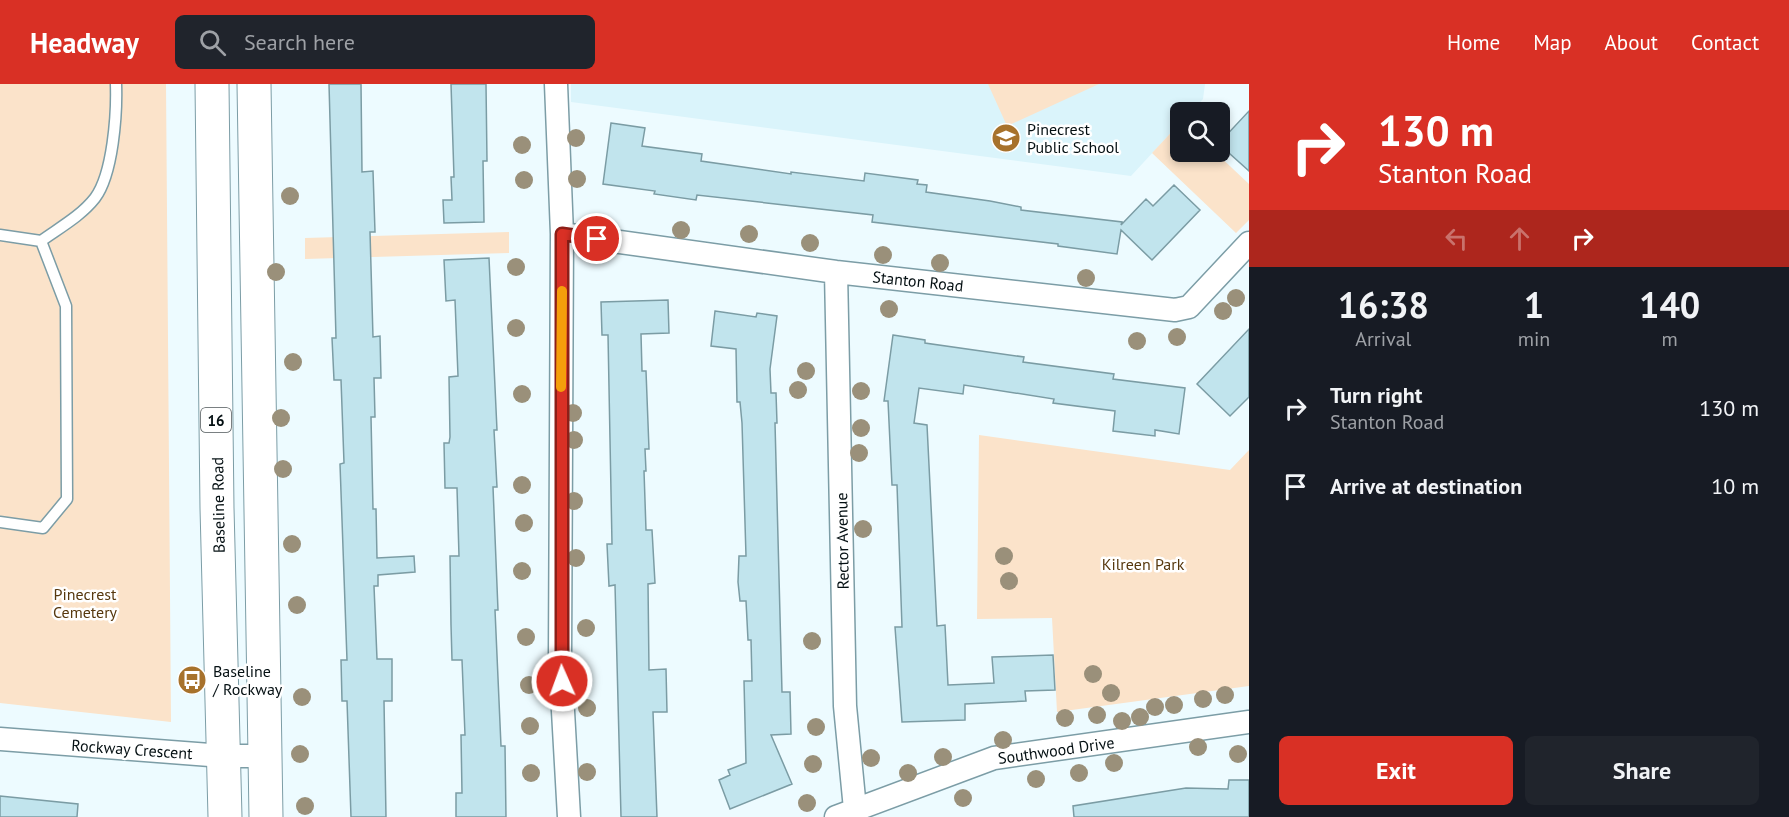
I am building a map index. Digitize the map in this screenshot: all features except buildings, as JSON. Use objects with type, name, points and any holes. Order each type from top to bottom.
[{"type":"main road","name":"Baseline Road","points":[[212,84],[225,817]]},
{"type":"main road","points":[[254,84],[263,756],[266,817]]},
{"type":"street","points":[[556,84],[562,234],[560,658],[569,817]]},
{"type":"street","name":"Stanton Road","points":[[562,234],[836,272],[1175,310],[1189,307],[1249,243]]},
{"type":"street","name":"Rector Avenue","points":[[836,272],[846,813]]},
{"type":"street","name":"Southwood Drive","points":[[846,813],[994,758],[1249,722]]},
{"type":"street","name":"Rockway Crescent","points":[[0,740],[223,756],[263,756]]},
{"type":"lane","points":[[0,235],[41,241],[75,218],[96,196],[111,159],[116,84]]},
{"type":"lane","points":[[0,522],[43,528],[67,499],[66,306],[41,241]]},
{"type":"shaded area","name":"Pinecrest Public School","points":[[571,84],[1205,84],[1203,99],[1200,102],[1170,102],[1170,134],[1131,176],[571,102]]},
{"type":"green space","name":"Pinecrest Cemetery","points":[[0,84],[166,84],[171,722],[0,703]]},
{"type":"green space","points":[[988,84],[1099,84],[1007,126]]},
{"type":"green space","points":[[1170,134],[1170,162],[1226,162],[1249,184],[1249,220],[1236,233],[1152,153]]},
{"type":"green space","points":[[509,232],[509,253],[305,259],[305,238]]},
{"type":"green space","name":"Kilreen Park","points":[[979,435],[1230,470],[1249,450],[1249,686],[1057,712],[1052,618],[977,619]]},
{"type":"slow traffic","points":[[561,387],[562,291]]},
{"type":"place","name":"Pinecrest Public School","points":[[1006,138]]},
{"type":"place","name":"Baseline / Rockway","points":[[192,680]]},
{"type":"route","points":[[562,681],[560,658],[562,234],[597,239]]}]
